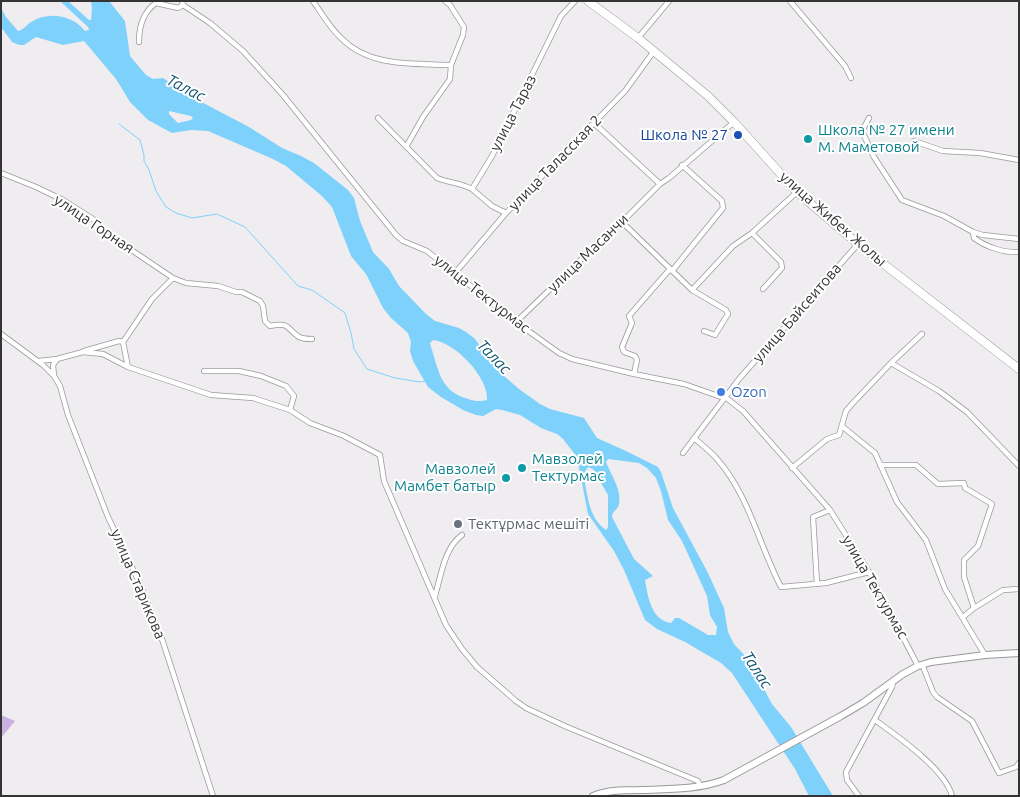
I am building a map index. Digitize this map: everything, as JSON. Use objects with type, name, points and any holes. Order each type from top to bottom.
[{"type":"main road","name":"улица Жибек Жолы","points":[[588,1],[638,38],[708,96],[797,192],[858,244],[1019,369]]},
{"type":"street","points":[[313,1],[342,39],[360,53],[382,60],[418,65],[451,65]]},
{"type":"street","points":[[406,147],[423,117],[450,79],[451,65],[463,34],[464,27],[450,5],[445,1]]},
{"type":"street","name":"улица Тараз","points":[[472,189],[492,156],[560,16],[575,1]]},
{"type":"street","points":[[638,38],[670,1]]},
{"type":"street","points":[[790,1],[845,66],[851,78]]},
{"type":"street","points":[[139,42],[140,25],[152,5],[156,3],[178,8],[182,3]]},
{"type":"street","name":"улица Тектурмас","points":[[182,3],[210,23],[243,51],[283,95],[396,235],[403,241],[427,251],[516,322],[572,359],[684,384],[721,398],[725,397],[743,412],[830,510],[869,572],[933,692],[937,697],[972,721],[999,773],[1016,767],[1019,763]]},
{"type":"street","name":"улица Таласская 2","points":[[456,273],[506,213],[626,91],[639,69],[654,51]]},
{"type":"street","points":[[378,118],[437,178],[472,189],[492,206],[506,213]]},
{"type":"street","points":[[868,118],[862,131],[874,157],[902,200],[944,216],[973,232],[992,237],[1019,239]]},
{"type":"street","name":"улица Масанчи","points":[[516,322],[660,184],[734,122]]},
{"type":"street","points":[[594,123],[660,184]]},
{"type":"street","points":[[914,141],[943,151],[980,153],[1019,160]]},
{"type":"street","points":[[634,374],[637,360],[635,356],[624,352],[622,348],[632,323],[629,316],[671,270],[724,205],[722,201],[682,165]]},
{"type":"street","name":"улица Горная","points":[[1,173],[63,200],[96,221],[106,236],[120,242],[173,278],[186,283],[218,286],[242,292],[260,301],[263,306],[265,322],[270,326],[280,324],[289,327],[300,338],[312,339]]},
{"type":"street","points":[[692,290],[726,252],[752,232],[797,192]]},
{"type":"street","points":[[622,222],[692,290],[726,310],[728,314],[715,335],[704,331]]},
{"type":"street","points":[[752,232],[781,262],[782,268],[763,289]]},
{"type":"street","points":[[973,232],[974,238],[979,241],[1008,252],[1019,252]]},
{"type":"street","name":"улица Байсеитова","points":[[682,453],[739,379],[858,244]]},
{"type":"street","points":[[128,367],[123,342],[152,299],[173,278]]},
{"type":"street","points":[[1,334],[38,361],[54,376]]},
{"type":"street","points":[[792,468],[827,439],[839,435],[843,427],[846,411],[891,363],[922,334]]},
{"type":"street","points":[[38,361],[57,359],[119,341],[123,342]]},
{"type":"street","points":[[83,352],[103,354],[128,367],[211,395],[253,398],[290,410],[310,424],[344,436],[380,455],[384,481],[446,625],[477,667],[516,701],[567,727],[693,779],[700,786]]},
{"type":"street","points":[[54,376],[53,365],[57,359]]},
{"type":"street","points":[[891,363],[939,391],[966,412],[1019,466]]},
{"type":"street","points":[[204,371],[239,371],[261,376],[286,386],[294,396],[290,410]]},
{"type":"street","name":"улица Старикова","points":[[54,376],[60,386],[68,415],[108,517],[140,584],[163,642],[213,796]]},
{"type":"street","points":[[843,427],[872,449],[897,502],[926,540],[945,589],[985,655]]},
{"type":"street","points":[[694,438],[717,459],[736,486],[752,518],[781,587],[817,584],[869,572]]},
{"type":"street","points":[[880,465],[916,465],[938,484],[964,483],[965,488],[992,504],[978,546],[964,560],[964,577],[974,608]]},
{"type":"street","points":[[817,584],[813,517],[830,510]]},
{"type":"street","points":[[435,596],[448,552],[452,544],[462,535]]},
{"type":"street","points":[[963,617],[1003,590],[1019,589]]},
{"type":"street","points":[[593,796],[611,791],[700,786],[724,780],[863,703],[892,680],[920,665],[985,655],[1019,653]]},
{"type":"street","points":[[859,796],[847,780],[846,772],[892,688],[892,680]]},
{"type":"street","points":[[875,720],[902,740],[942,776],[952,796]]},
{"type":"shaded area","points":[[1,715],[15,721],[1,738]]},
{"type":"water","points":[[60,1],[68,1],[91,20],[91,1],[109,1],[125,21],[130,56],[146,75],[153,79],[163,78],[188,95],[249,127],[282,148],[314,163],[348,190],[354,198],[360,221],[373,252],[389,269],[399,286],[426,314],[435,321],[459,328],[474,338],[504,376],[540,404],[550,409],[584,418],[597,438],[658,467],[673,508],[708,573],[724,608],[728,632],[734,644],[747,658],[772,704],[791,727],[833,796],[809,796],[795,769],[732,673],[721,663],[685,642],[657,629],[645,620],[614,551],[588,514],[577,457],[563,439],[520,415],[496,409],[483,416],[463,410],[428,387],[413,361],[408,333],[383,308],[366,274],[351,256],[332,207],[322,196],[286,166],[273,159],[208,131],[191,130],[172,133],[148,120],[130,102],[116,79],[84,41],[63,45],[36,37],[24,45],[12,42],[1,27],[1,8],[18,31],[38,19],[52,16],[60,16],[74,21],[85,31],[89,30]],"holes":[[[169,111],[193,118],[178,123],[169,114]],[[433,340],[442,342],[469,362],[482,382],[487,400],[470,400],[452,391],[442,379],[430,343]],[[608,459],[639,463],[647,468],[656,478],[668,520],[682,541],[707,596],[710,615],[717,627],[716,635],[708,635],[679,618],[675,618],[671,623],[664,621],[655,613],[649,600],[645,580],[653,576],[634,559],[612,517],[620,499],[616,483],[606,462]],[[588,467],[593,469],[608,495],[608,527],[606,530],[600,525],[592,512],[583,475]]]},
{"type":"waterway","points":[[119,124],[140,140],[144,161],[156,191],[166,207],[176,213],[192,218],[217,214],[245,227],[298,286],[312,290],[345,313],[354,349],[367,369],[395,378],[425,381]]},
{"type":"place","name":"Школа № 27","points":[[738,135]]},
{"type":"place","name":"Школа № 27 имени М. Маметовой","points":[[808,139]]},
{"type":"place","name":"Ozon","points":[[721,392]]},
{"type":"place","name":"Мавзолей Тектурмас","points":[[522,468]]},
{"type":"place","name":"Мавзолей Мамбет батыр","points":[[506,478]]},
{"type":"place","name":"Тектұрмас мешіті","points":[[458,524]]},
{"type":"water label","name":"Талас","points":[[186,88]]},
{"type":"water label","name":"Талас","points":[[494,357]]},
{"type":"water label","name":"Талас","points":[[757,670]]}]
